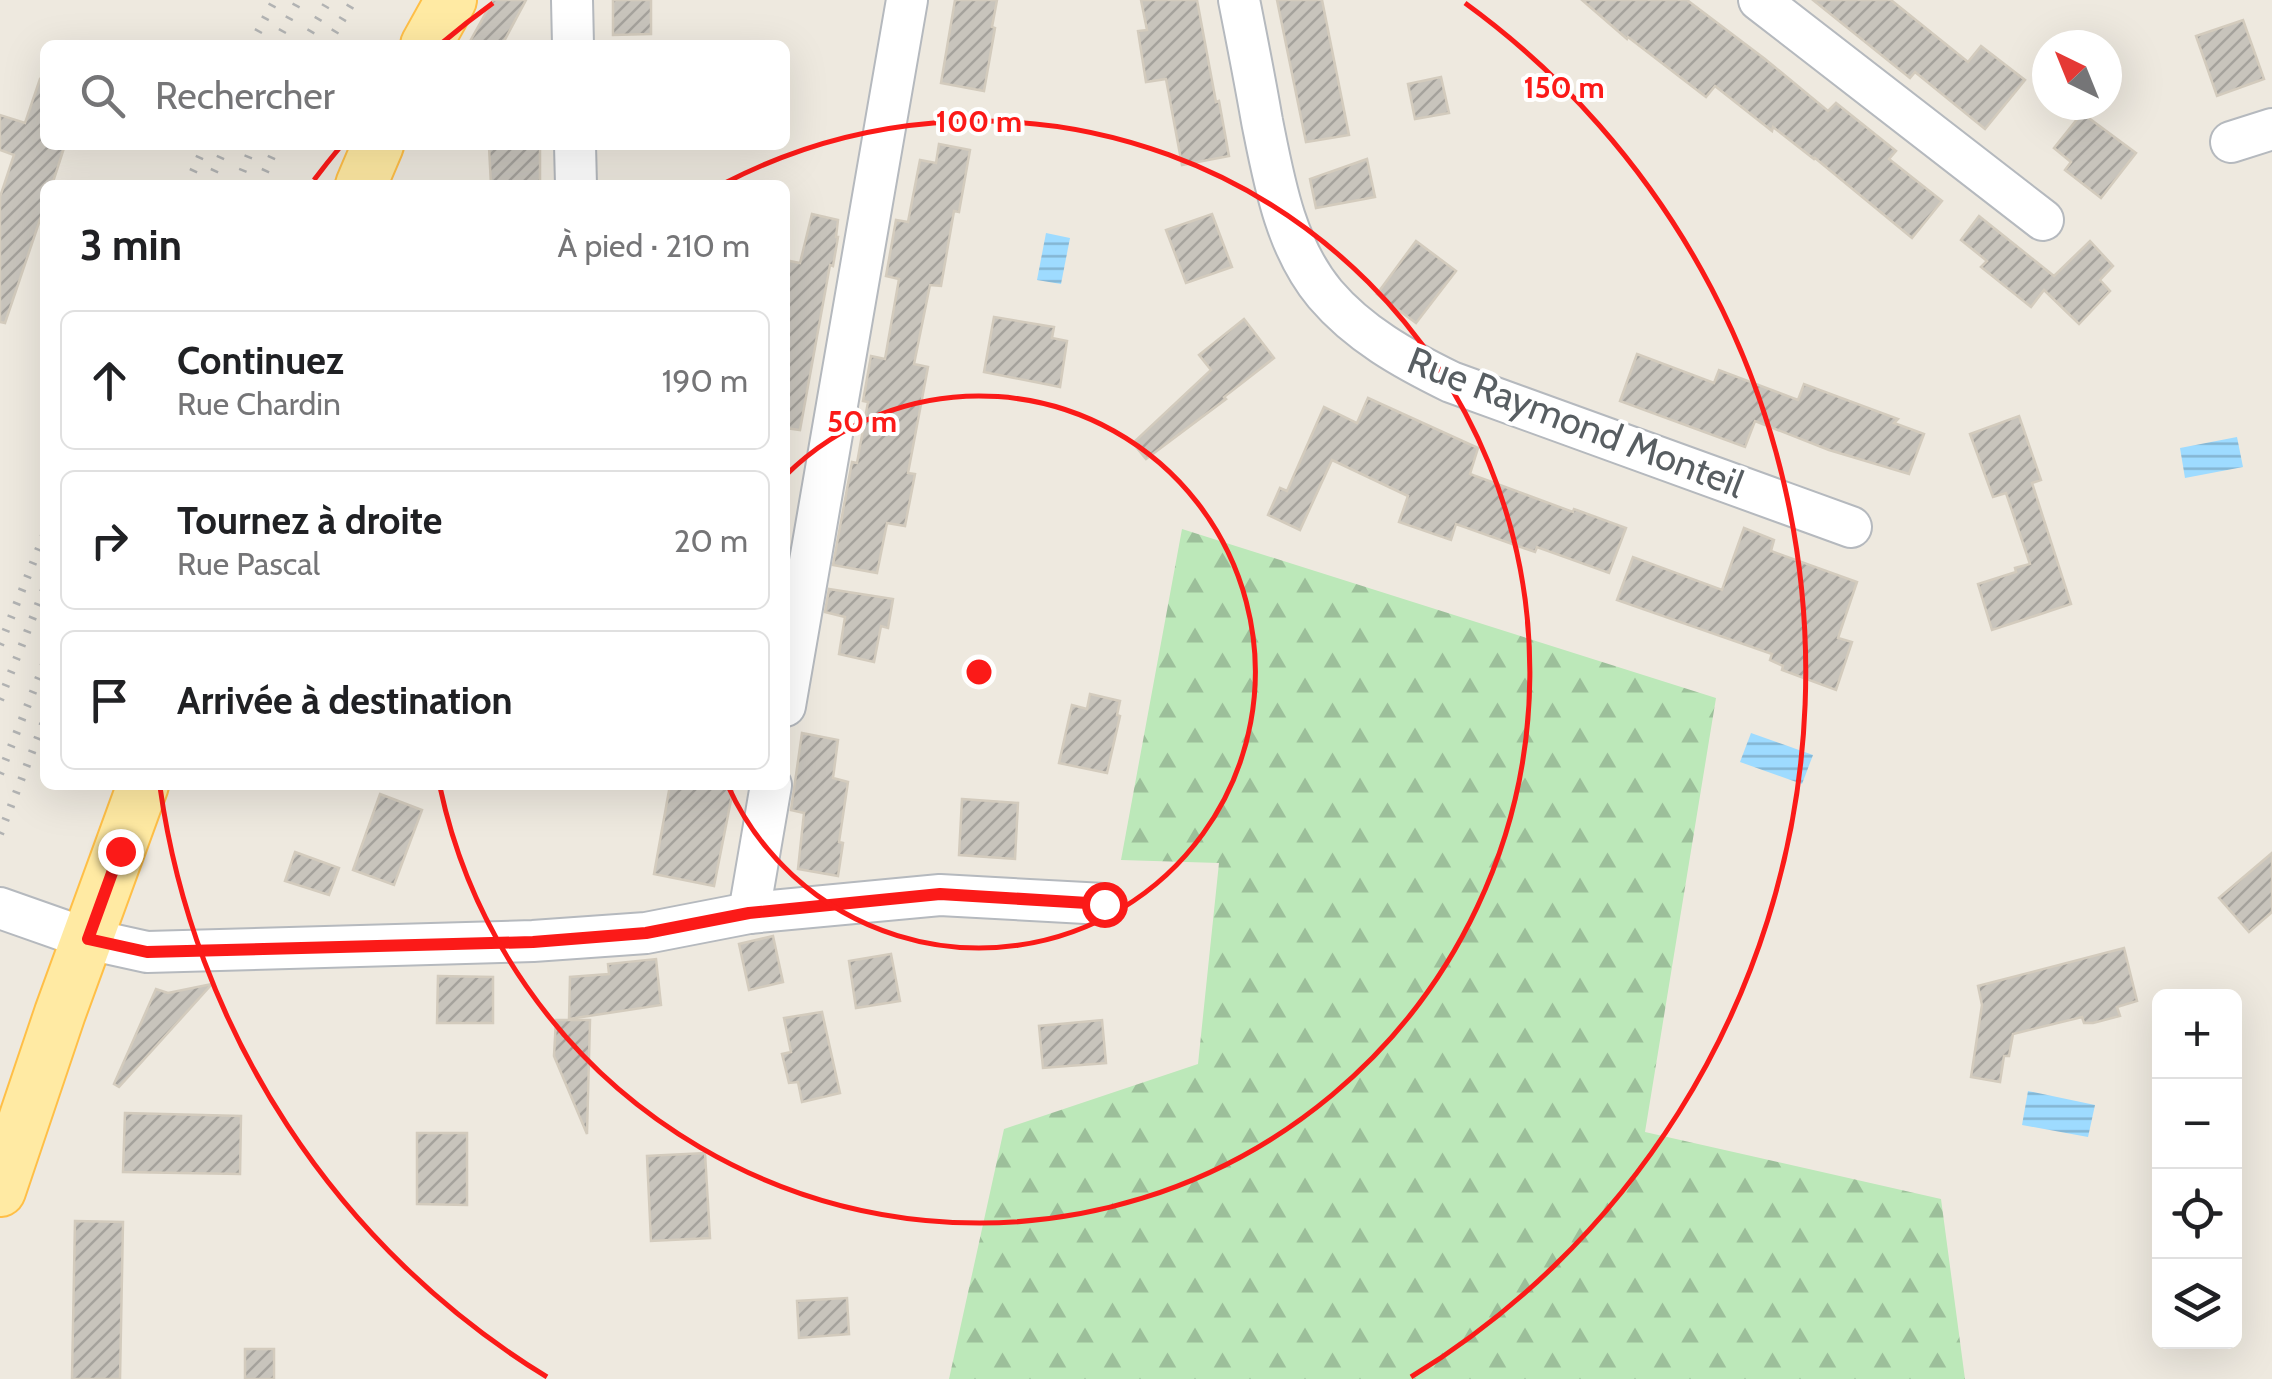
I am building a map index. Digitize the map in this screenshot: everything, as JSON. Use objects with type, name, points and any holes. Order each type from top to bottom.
[{"type":"main road","points":[[429,40],[451,0]]},
{"type":"main road","points":[[364,180],[376,150]]},
{"type":"main road","points":[[0,1190],[141,790]]},
{"type":"street","points":[[572,0],[573,40]]},
{"type":"street","points":[[790,648],[802,508],[908,0]]},
{"type":"street","name":"Rue Raymond Monteil","points":[[1239,0],[1285,221],[1322,291],[1362,329],[1402,358],[1450,382],[1851,526]]},
{"type":"street","points":[[1759,0],[2043,220]]},
{"type":"street","points":[[2231,142],[2272,128]]},
{"type":"street","points":[[575,150],[576,180]]},
{"type":"street","points":[[749,913],[770,790]]},
{"type":"street","points":[[0,908],[88,939],[147,952],[533,942],[646,933],[749,913],[940,894],[1104,904]]},
{"type":"green space","points":[[1182,529],[1716,698],[1645,1132],[1941,1199],[1965,1379],[949,1379],[1004,1129],[1198,1064],[1219,863],[1121,860]]},
{"type":"water","points":[[1046,233],[1070,238],[1061,284],[1037,280]]},
{"type":"water","points":[[2237,437],[2243,467],[2185,478],[2180,448]]},
{"type":"water","points":[[1751,733],[1813,755],[1802,784],[1740,762]]},
{"type":"water","points":[[2028,1091],[2095,1105],[2088,1137],[2022,1125]]},
{"type":"building","points":[[493,0],[526,0],[505,40],[471,40]]},
{"type":"building","points":[[613,0],[651,0],[651,34],[613,35]]},
{"type":"building","points":[[955,0],[997,0],[984,91],[941,83]]},
{"type":"building","points":[[1141,0],[1197,0],[1229,156],[1182,165],[1166,79],[1146,82],[1138,31],[1147,30]]},
{"type":"building","points":[[1277,0],[1322,0],[1349,135],[1306,142]]},
{"type":"building","points":[[1582,0],[1687,0],[1828,111],[1836,103],[1896,151],[1889,159],[1942,201],[1912,238],[1773,127],[1772,131],[1715,86],[1706,97]]},
{"type":"building","points":[[1813,0],[1891,0],[1968,62],[1981,46],[2025,80],[1985,129],[1915,72],[1910,78]]},
{"type":"building","points":[[2243,20],[2264,79],[2217,96],[2196,36]]},
{"type":"building","points":[[1441,77],[1449,113],[1415,119],[1408,84]]},
{"type":"building","points":[[40,79],[40,150],[63,150],[54,180],[40,180],[40,220],[5,323],[0,322],[0,197],[14,155],[0,150],[0,115],[25,123]]},
{"type":"building","points":[[2076,120],[2091,120],[2136,153],[2101,198],[2065,170],[2071,162],[2054,148]]},
{"type":"building","points":[[939,144],[970,150],[941,286],[930,285],[914,364],[928,367],[908,473],[915,474],[905,526],[887,523],[877,573],[833,565],[852,462],[857,463],[871,356],[885,359],[899,279],[886,276],[896,220],[908,222],[920,160],[936,163]]},
{"type":"building","points":[[489,150],[540,150],[540,180],[491,180]]},
{"type":"building","points":[[1367,159],[1375,197],[1316,208],[1310,179]]},
{"type":"building","points":[[812,214],[838,220],[833,266],[830,265],[800,430],[790,429],[790,261],[800,263]]},
{"type":"building","points":[[1212,214],[1232,267],[1186,283],[1166,230]]},
{"type":"building","points":[[1979,216],[2054,276],[2090,241],[2113,266],[2100,280],[2110,291],[2079,324],[2044,290],[2031,307],[1981,267],[1987,261],[1961,240]]},
{"type":"building","points":[[1416,241],[1456,271],[1416,323],[1377,294]]},
{"type":"building","points":[[994,317],[1054,327],[1052,338],[1067,341],[1060,387],[984,372]]},
{"type":"building","points":[[1244,319],[1274,358],[1146,459],[1133,443],[1211,370],[1199,355]]},
{"type":"building","points":[[1637,354],[1714,383],[1719,370],[1798,400],[1804,384],[1898,419],[1894,423],[1924,434],[1909,474],[1829,450],[1755,421],[1745,447],[1620,401]]},
{"type":"building","points":[[1368,398],[1478,448],[1470,474],[1626,528],[1609,573],[1456,524],[1451,540],[1399,522],[1408,496],[1332,460],[1300,530],[1268,515],[1280,488],[1287,491],[1324,407],[1357,423]]},
{"type":"building","points":[[2019,416],[2041,480],[2032,483],[2071,604],[1992,630],[1978,584],[2030,564],[2006,493],[1993,497],[1970,434]]},
{"type":"building","points":[[1744,528],[1774,540],[1771,551],[1857,582],[1838,638],[1852,642],[1836,690],[1782,670],[1783,666],[1770,660],[1772,654],[1617,600],[1633,557],[1722,590]]},
{"type":"building","points":[[829,589],[893,599],[888,628],[881,626],[874,662],[839,654],[845,617],[825,612]]},
{"type":"building","points":[[1090,694],[1120,701],[1107,773],[1059,763],[1072,705],[1087,709]]},
{"type":"building","points":[[802,733],[838,740],[833,778],[848,782],[838,876],[798,869],[804,813],[791,810]]},
{"type":"building","points":[[669,790],[733,790],[714,886],[654,874]]},
{"type":"building","points":[[380,794],[422,810],[394,885],[353,870]]},
{"type":"building","points":[[962,799],[1018,803],[1015,859],[959,855]]},
{"type":"building","points":[[295,852],[339,868],[329,895],[285,881]]},
{"type":"building","points":[[2272,853],[2272,912],[2249,932],[2219,898]]},
{"type":"building","points":[[773,936],[783,982],[749,990],[739,944]]},
{"type":"building","points":[[2124,948],[2137,1001],[2117,1007],[2120,1016],[2093,1023],[2084,1023],[2082,1017],[2013,1034],[2000,1082],[1971,1077],[1982,1005],[1978,986]]},
{"type":"building","points":[[891,954],[900,1001],[856,1008],[849,961]]},
{"type":"building","points":[[656,959],[661,1005],[569,1019],[570,977],[609,974],[608,964]]},
{"type":"building","points":[[438,976],[493,977],[493,1023],[437,1023]]},
{"type":"building","points":[[212,984],[119,1087],[114,1084],[156,989],[168,993]]},
{"type":"building","points":[[822,1012],[840,1093],[802,1102],[798,1082],[789,1083],[782,1054],[791,1052],[784,1018]]},
{"type":"building","points":[[556,1020],[590,1020],[587,1134],[554,1056]]},
{"type":"building","points":[[1102,1020],[1106,1063],[1043,1068],[1039,1026]]},
{"type":"building","points":[[125,1113],[241,1116],[240,1174],[123,1172]]},
{"type":"building","points":[[417,1133],[467,1133],[467,1205],[417,1204]]},
{"type":"building","points":[[705,1153],[710,1238],[651,1241],[647,1156]]},
{"type":"building","points":[[75,1221],[123,1222],[120,1379],[72,1379]]},
{"type":"building","points":[[847,1298],[849,1334],[799,1338],[797,1301]]},
{"type":"building","points":[[245,1349],[274,1349],[274,1379],[245,1379]]},
{"type":"railway","points":[[254,40],[275,0]]},
{"type":"railway","points":[[278,40],[299,0]]},
{"type":"railway","points":[[306,40],[329,0]]},
{"type":"railway","points":[[330,40],[354,0]]},
{"type":"railway","points":[[189,180],[203,150]]},
{"type":"railway","points":[[210,180],[224,150]]},
{"type":"railway","points":[[239,180],[251,150]]},
{"type":"railway","points":[[261,180],[275,150]]},
{"type":"railway","points":[[0,645],[40,545]]},
{"type":"railway","points":[[0,700],[40,600]]},
{"type":"railway","points":[[0,774],[40,674]]},
{"type":"railway","points":[[0,834],[40,732]]},
{"type":"route","points":[[120,851],[88,939],[147,952],[533,942],[646,933],[749,913],[940,894],[1104,904]]}]
